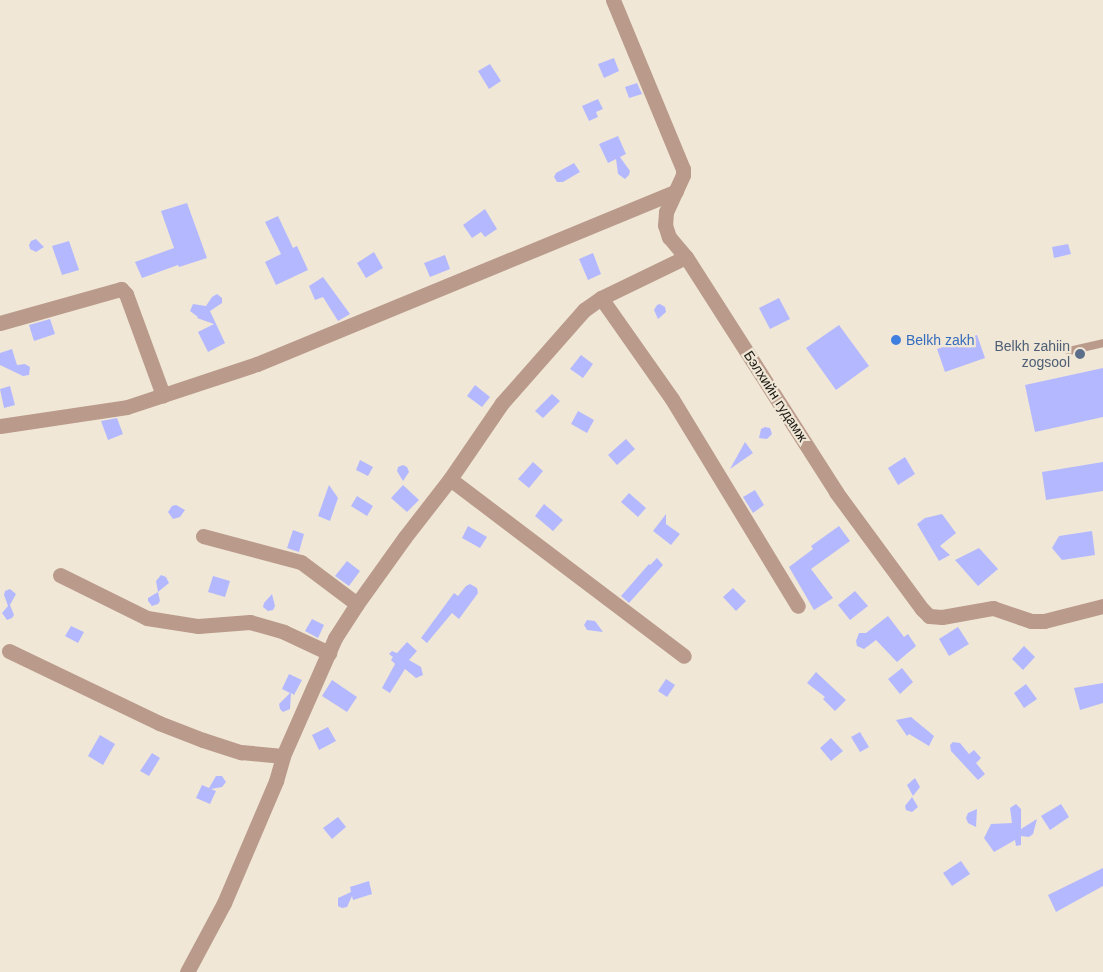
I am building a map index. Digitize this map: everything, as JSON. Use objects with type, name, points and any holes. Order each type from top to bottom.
[{"type":"street","name":"Бэлхийн гудамж","points":[[613,0],[683,170],[683,176],[666,212],[665,225],[668,238],[686,257],[836,492],[929,616],[942,617],[993,608],[1031,621],[1044,621],[1103,606]]},
{"type":"street","points":[[0,426],[127,407],[258,364],[676,191]]},
{"type":"street","points":[[187,972],[224,903],[276,781],[283,756],[335,638],[357,604],[450,479],[502,403],[584,310],[601,298],[686,257]]},
{"type":"street","points":[[0,323],[121,289],[126,294],[163,396]]},
{"type":"street","points":[[601,298],[672,399],[798,606]]},
{"type":"street","points":[[450,479],[684,656]]},
{"type":"street","points":[[203,536],[301,562],[357,604]]},
{"type":"street","points":[[60,575],[147,618],[198,626],[250,622],[284,632],[329,653]]},
{"type":"street","points":[[8,651],[158,723],[241,752],[283,756]]},
{"type":"lane","points":[[1068,351],[1103,343]]},
{"type":"building","points":[[614,58],[619,71],[604,78],[598,64]]},
{"type":"building","points":[[490,64],[501,81],[489,89],[478,71]]},
{"type":"building","points":[[637,83],[642,94],[629,98],[625,87]]},
{"type":"building","points":[[598,99],[603,109],[596,112],[598,117],[589,121],[582,106]]},
{"type":"building","points":[[618,136],[626,154],[620,157],[630,171],[625,179],[618,174],[616,159],[608,163],[599,144]]},
{"type":"building","points":[[574,163],[580,172],[563,182],[557,182],[554,177],[556,173]]},
{"type":"building","points":[[187,203],[207,258],[179,267],[178,265],[142,278],[135,262],[174,248],[161,211]]},
{"type":"building","points":[[485,209],[497,229],[485,237],[481,232],[472,238],[463,225]]},
{"type":"building","points":[[278,216],[293,248],[297,246],[308,270],[276,285],[265,262],[281,254],[265,222]]},
{"type":"building","points":[[36,239],[44,247],[36,252],[30,249],[29,245],[31,241]]},
{"type":"building","points":[[69,241],[79,270],[62,275],[52,246]]},
{"type":"building","points":[[1068,244],[1071,254],[1054,258],[1052,247]]},
{"type":"building","points":[[374,252],[383,268],[366,278],[357,263]]},
{"type":"building","points":[[593,253],[601,274],[588,280],[579,259]]},
{"type":"building","points":[[445,255],[450,269],[430,277],[424,263]]},
{"type":"building","points":[[323,277],[350,314],[338,321],[323,297],[315,300],[309,286]]},
{"type":"building","points":[[217,294],[222,298],[222,303],[210,311],[225,343],[208,352],[198,332],[214,324],[197,318],[190,311],[193,304],[206,306],[212,297]]},
{"type":"building","points":[[779,298],[790,319],[770,329],[759,308]]},
{"type":"building","points":[[660,304],[665,307],[666,312],[658,319],[654,310]]},
{"type":"building","points":[[50,319],[55,334],[34,341],[29,325]]},
{"type":"building","points":[[839,325],[869,366],[836,390],[806,348]]},
{"type":"building","points":[[977,335],[985,358],[945,372],[937,349]]},
{"type":"building","points":[[12,349],[17,365],[25,364],[30,367],[29,375],[23,376],[0,365],[0,353]]},
{"type":"building","points":[[581,355],[593,364],[583,378],[570,369]]},
{"type":"building","points":[[1103,368],[1103,417],[1035,432],[1025,385]]},
{"type":"building","points":[[475,385],[490,397],[482,407],[467,396]]},
{"type":"building","points":[[10,386],[15,405],[4,408],[0,389]]},
{"type":"building","points":[[552,394],[560,401],[543,418],[535,411]]},
{"type":"building","points":[[578,411],[594,420],[587,433],[571,424]]},
{"type":"building","points":[[117,418],[123,434],[108,440],[101,421]]},
{"type":"building","points":[[765,427],[770,428],[772,434],[767,439],[759,438],[761,429]]},
{"type":"building","points":[[626,439],[635,449],[617,465],[608,455]]},
{"type":"building","points":[[745,442],[753,453],[730,469]]},
{"type":"building","points":[[905,457],[915,474],[898,485],[888,468]]},
{"type":"building","points":[[360,460],[373,467],[368,476],[356,470]]},
{"type":"building","points":[[533,462],[543,471],[529,488],[518,479]]},
{"type":"building","points":[[1103,462],[1103,491],[1046,500],[1042,472]]},
{"type":"building","points":[[403,465],[407,467],[409,472],[403,481],[397,471],[398,467]]},
{"type":"building","points":[[329,485],[338,498],[330,521],[318,516]]},
{"type":"building","points":[[403,485],[419,500],[407,512],[391,498]]},
{"type":"building","points":[[755,490],[764,505],[753,513],[743,497]]},
{"type":"building","points":[[629,493],[646,508],[638,517],[621,502]]},
{"type":"building","points":[[357,496],[373,506],[367,516],[351,506]]},
{"type":"building","points":[[544,504],[563,520],[553,531],[535,516]]},
{"type":"building","points":[[176,505],[185,510],[180,517],[173,519],[168,512],[172,506]]},
{"type":"building","points":[[666,514],[666,524],[680,534],[671,545],[653,531]]},
{"type":"building","points":[[942,514],[956,533],[940,546],[950,555],[939,561],[917,524],[925,518]]},
{"type":"building","points":[[468,526],[487,537],[480,548],[462,538]]},
{"type":"building","points":[[839,526],[850,541],[811,569],[833,598],[814,610],[789,567],[813,549],[811,546]]},
{"type":"building","points":[[293,530],[304,534],[299,552],[287,548]]},
{"type":"building","points":[[1092,531],[1095,555],[1062,560],[1052,548],[1059,536]]},
{"type":"building","points":[[979,548],[998,569],[978,586],[955,560]]},
{"type":"building","points":[[657,558],[663,565],[629,603],[621,596],[649,564]]},
{"type":"building","points":[[347,561],[360,571],[349,586],[335,576]]},
{"type":"building","points":[[161,575],[166,577],[169,583],[158,592],[156,581]]},
{"type":"building","points":[[213,576],[230,581],[225,597],[208,592]]},
{"type":"building","points":[[470,584],[477,588],[478,593],[459,619],[452,613],[427,643],[421,638],[454,593],[458,596]]},
{"type":"building","points":[[733,588],[746,601],[736,611],[723,597]]},
{"type":"building","points":[[10,589],[16,594],[10,605],[14,615],[7,620],[2,613],[8,606],[4,595],[5,591]]},
{"type":"building","points":[[855,591],[868,606],[850,620],[838,605]]},
{"type":"building","points":[[158,592],[160,601],[152,606],[148,598]]},
{"type":"building","points":[[272,594],[275,606],[273,610],[268,611],[263,607]]},
{"type":"building","points":[[888,616],[904,637],[908,634],[916,646],[897,662],[876,640],[864,649],[857,646],[856,641],[859,633],[866,633]]},
{"type":"building","points":[[312,619],[324,625],[318,638],[305,631]]},
{"type":"building","points":[[587,620],[595,621],[603,632],[587,630],[584,625]]},
{"type":"building","points":[[71,626],[84,632],[78,643],[65,636]]},
{"type":"building","points":[[958,627],[969,644],[949,656],[939,639]]},
{"type":"building","points":[[407,642],[417,651],[409,660],[421,667],[423,675],[416,678],[405,669],[390,693],[382,688],[395,664],[391,660],[393,657],[389,654],[392,651],[397,653]]},
{"type":"building","points":[[1024,646],[1035,657],[1023,670],[1012,659]]},
{"type":"building","points":[[902,668],[913,682],[900,694],[888,679]]},
{"type":"building","points":[[816,672],[846,700],[835,711],[823,699],[825,697],[807,683]]},
{"type":"building","points":[[289,674],[302,680],[294,695],[291,693],[290,709],[283,712],[279,704],[290,693],[282,689]]},
{"type":"building","points":[[666,679],[675,685],[667,697],[658,691]]},
{"type":"building","points":[[332,680],[357,697],[347,712],[322,696]]},
{"type":"building","points":[[1103,683],[1103,703],[1080,710],[1074,688]]},
{"type":"building","points":[[1026,684],[1037,699],[1024,708],[1014,693]]},
{"type":"building","points":[[911,717],[934,736],[929,746],[909,734],[907,736],[896,720]]},
{"type":"building","points":[[328,727],[336,741],[319,750],[312,735]]},
{"type":"building","points":[[860,732],[869,747],[860,752],[851,737]]},
{"type":"building","points":[[100,735],[115,744],[103,765],[88,756]]},
{"type":"building","points":[[831,738],[843,751],[831,761],[820,748]]},
{"type":"building","points":[[953,742],[960,743],[969,754],[974,750],[981,758],[976,763],[985,774],[978,780],[951,751],[950,745]]},
{"type":"building","points":[[152,753],[160,758],[149,776],[140,771]]},
{"type":"building","points":[[216,776],[222,776],[226,782],[222,787],[211,789],[216,791],[210,804],[196,798],[202,785],[209,788]]},
{"type":"building","points":[[915,778],[920,787],[913,796],[907,785]]},
{"type":"building","points":[[912,797],[918,807],[912,812],[906,810],[905,806]]},
{"type":"building","points":[[1016,804],[1021,809],[1021,829],[1037,819],[1033,834],[1029,837],[1021,836],[1021,845],[1016,846],[1015,840],[994,852],[984,838],[991,824],[1012,823],[1010,808]]},
{"type":"building","points":[[1061,804],[1069,817],[1050,830],[1041,816]]},
{"type":"building","points":[[977,809],[976,827],[968,823],[966,818],[968,813]]},
{"type":"building","points":[[338,817],[346,827],[332,839],[323,828]]},
{"type":"building","points":[[961,861],[970,874],[952,886],[943,873]]},
{"type":"building","points":[[1103,868],[1103,886],[1056,912],[1048,895]]},
{"type":"building","points":[[369,881],[372,894],[353,900],[352,896],[347,907],[342,908],[338,906],[338,898],[351,892],[350,887]]},
{"type":"place","name":"Belkh zakh","points":[[896,340]]},
{"type":"place","name":"Belkh zahiin zogsool","points":[[1080,354]]}]
